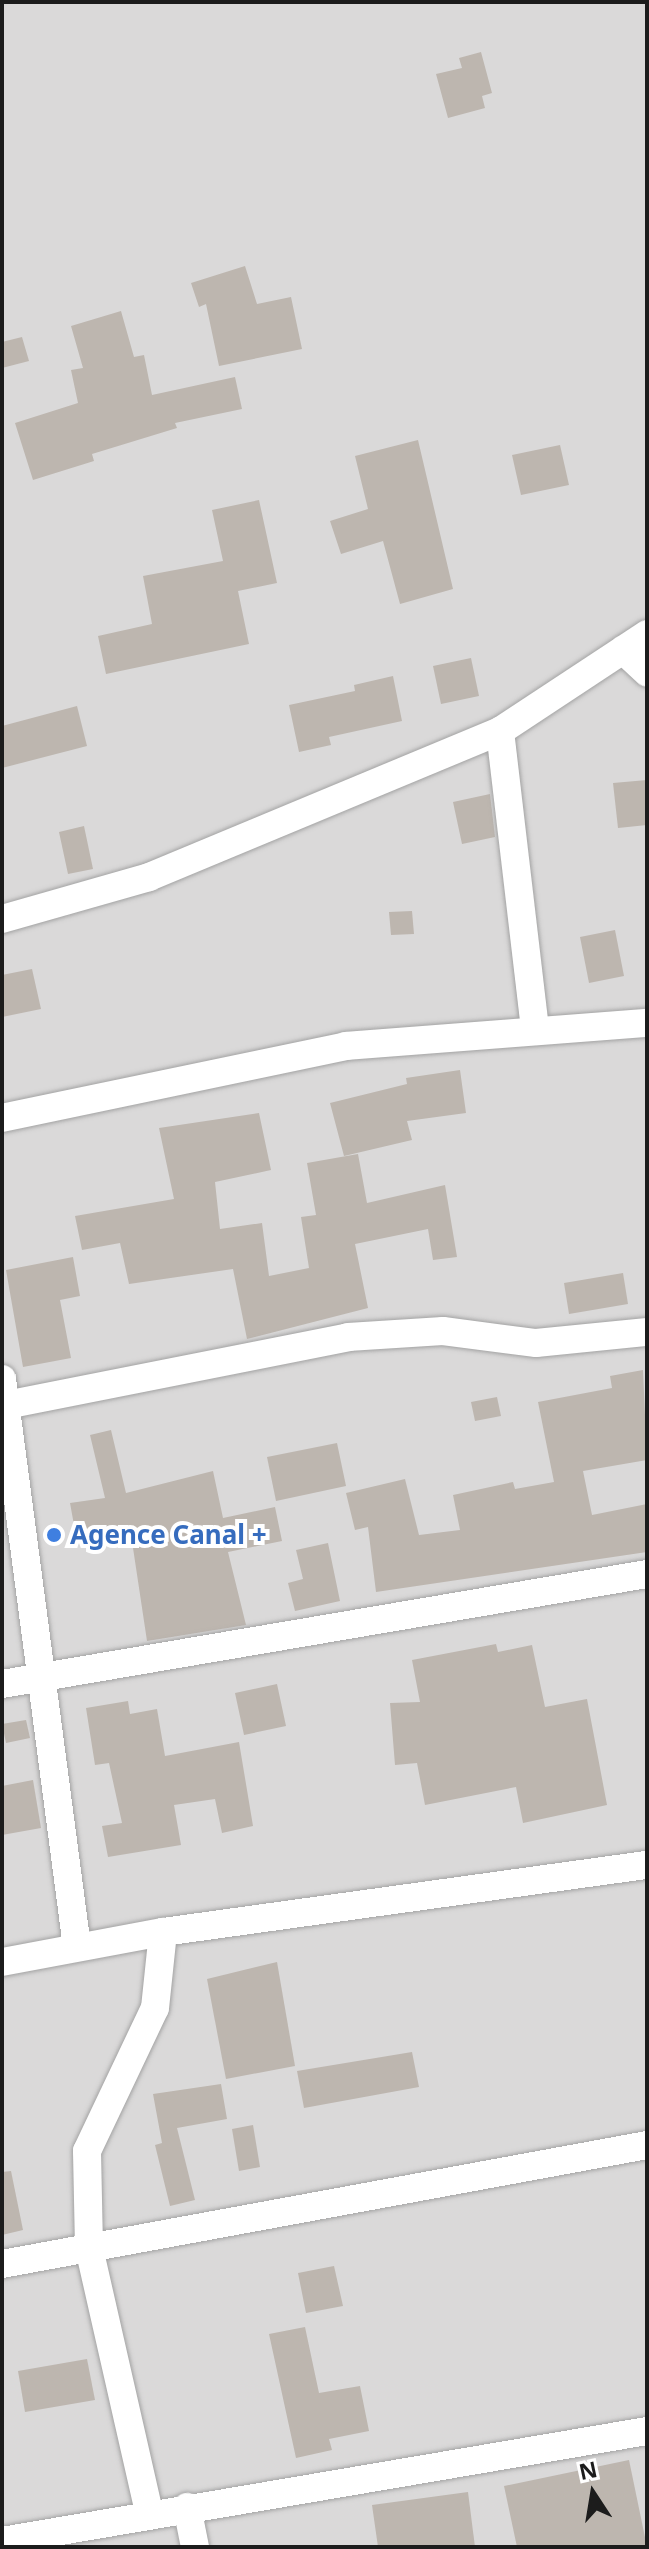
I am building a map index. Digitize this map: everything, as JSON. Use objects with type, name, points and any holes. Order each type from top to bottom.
[{"type":"street","points":[[2,919],[149,877],[500,731],[647,634]]},
{"type":"street","points":[[623,650],[647,672]]},
{"type":"street","points":[[500,731],[535,1029]]},
{"type":"street","points":[[2,1118],[346,1046],[535,1029],[647,1023]]},
{"type":"street","points":[[77,1947],[8,1473],[4,1392],[348,1337],[443,1331],[536,1343],[647,1332]]},
{"type":"street","points":[[2,1684],[647,1574]]},
{"type":"street","points":[[2,1962],[163,1932],[647,1867]]},
{"type":"street","points":[[149,2512],[89,2247],[87,2151],[155,2008],[163,1932]]},
{"type":"street","points":[[2,2264],[647,2145]]},
{"type":"street","points":[[2,2541],[149,2512],[647,2431]]},
{"type":"street","points":[[187,2507],[195,2547]]},
{"type":"shaded area","points":[[2,2],[647,2],[647,2547],[2,2547]]},
{"type":"building","points":[[481,52],[492,93],[482,96],[485,108],[448,118],[436,74],[462,68],[459,58]]},
{"type":"building","points":[[245,266],[257,304],[291,297],[302,349],[219,366],[206,304],[199,307],[191,283]]},
{"type":"building","points":[[121,311],[134,357],[144,355],[152,395],[235,377],[242,409],[175,423],[177,428],[92,454],[94,461],[33,480],[15,423],[78,403],[71,370],[83,368],[71,326]]},
{"type":"building","points":[[22,337],[29,361],[2,368],[2,342]]},
{"type":"building","points":[[418,440],[453,589],[400,604],[383,541],[341,554],[330,521],[368,509],[355,456]]},
{"type":"building","points":[[560,445],[569,485],[521,495],[512,455]]},
{"type":"building","points":[[259,500],[277,583],[238,591],[249,644],[106,674],[98,636],[152,624],[143,576],[223,561],[212,510]]},
{"type":"building","points":[[471,658],[479,696],[441,704],[433,666]]},
{"type":"building","points":[[393,676],[402,721],[329,737],[331,745],[299,752],[289,705],[355,691],[354,685]]},
{"type":"building","points":[[77,706],[87,746],[2,768],[2,726]]},
{"type":"building","points":[[647,780],[647,825],[618,828],[613,783]]},
{"type":"building","points":[[490,794],[495,837],[462,844],[453,802]]},
{"type":"building","points":[[84,826],[93,869],[68,874],[59,832]]},
{"type":"building","points":[[412,911],[414,934],[391,935],[389,912]]},
{"type":"building","points":[[615,930],[624,976],[589,983],[580,937]]},
{"type":"building","points":[[32,969],[41,1009],[2,1017],[2,975]]},
{"type":"building","points":[[460,1070],[466,1113],[407,1121],[412,1140],[344,1156],[330,1103],[407,1084],[406,1078]]},
{"type":"building","points":[[259,1113],[271,1170],[215,1182],[220,1229],[262,1223],[269,1276],[309,1268],[301,1217],[316,1215],[307,1163],[358,1154],[367,1203],[445,1185],[457,1257],[433,1260],[428,1229],[355,1244],[368,1308],[247,1339],[233,1269],[129,1284],[120,1243],[82,1250],[75,1216],[174,1199],[159,1128]]},
{"type":"building","points":[[73,1257],[80,1296],[60,1300],[71,1358],[23,1367],[6,1270]]},
{"type":"building","points":[[623,1273],[628,1304],[569,1314],[564,1283]]},
{"type":"building","points":[[643,1370],[647,1460],[583,1471],[592,1515],[647,1504],[647,1552],[376,1592],[368,1527],[355,1530],[346,1493],[405,1479],[419,1535],[460,1530],[453,1495],[513,1482],[515,1489],[554,1482],[538,1402],[612,1388],[610,1376]]},
{"type":"building","points":[[497,1397],[501,1416],[475,1421],[471,1402]]},
{"type":"building","points":[[111,1430],[126,1493],[213,1471],[223,1518],[275,1507],[282,1541],[228,1552],[246,1625],[147,1641],[130,1528],[76,1536],[70,1503],[105,1498],[90,1435]]},
{"type":"building","points":[[337,1443],[346,1486],[276,1501],[267,1457]]},
{"type":"building","points":[[328,1543],[340,1601],[295,1611],[288,1583],[303,1579],[296,1550]]},
{"type":"building","points":[[496,1644],[498,1652],[532,1645],[545,1707],[587,1699],[607,1805],[523,1823],[516,1787],[425,1805],[417,1763],[395,1765],[390,1703],[420,1702],[412,1660]]},
{"type":"building","points":[[277,1684],[286,1726],[244,1735],[235,1693]]},
{"type":"building","points":[[128,1701],[130,1714],[157,1709],[165,1756],[239,1742],[253,1826],[222,1833],[215,1799],[174,1805],[181,1845],[108,1857],[102,1826],[122,1823],[109,1763],[95,1765],[86,1708]]},
{"type":"building","points":[[26,1720],[30,1738],[6,1743],[2,1724]]},
{"type":"building","points":[[33,1780],[41,1828],[2,1835],[2,1786]]},
{"type":"building","points":[[277,1962],[295,2066],[226,2079],[207,1979]]},
{"type":"building","points":[[412,2052],[419,2087],[304,2108],[297,2071]]},
{"type":"building","points":[[221,2084],[227,2119],[177,2128],[195,2200],[170,2206],[155,2145],[162,2143],[153,2094]]},
{"type":"building","points":[[253,2125],[260,2167],[239,2171],[232,2129]]},
{"type":"building","points":[[11,2171],[23,2230],[2,2235],[2,2172]]},
{"type":"building","points":[[334,2266],[343,2306],[306,2313],[298,2273]]},
{"type":"building","points":[[305,2327],[319,2393],[360,2386],[369,2431],[329,2439],[332,2450],[296,2458],[269,2334]]},
{"type":"building","points":[[87,2359],[95,2400],[25,2412],[18,2371]]},
{"type":"building","points":[[629,2460],[647,2547],[517,2547],[504,2486]]},
{"type":"building","points":[[468,2492],[475,2547],[378,2547],[372,2505]]},
{"type":"place","name":"Agence Canal +","points":[[54,1535]]}]
